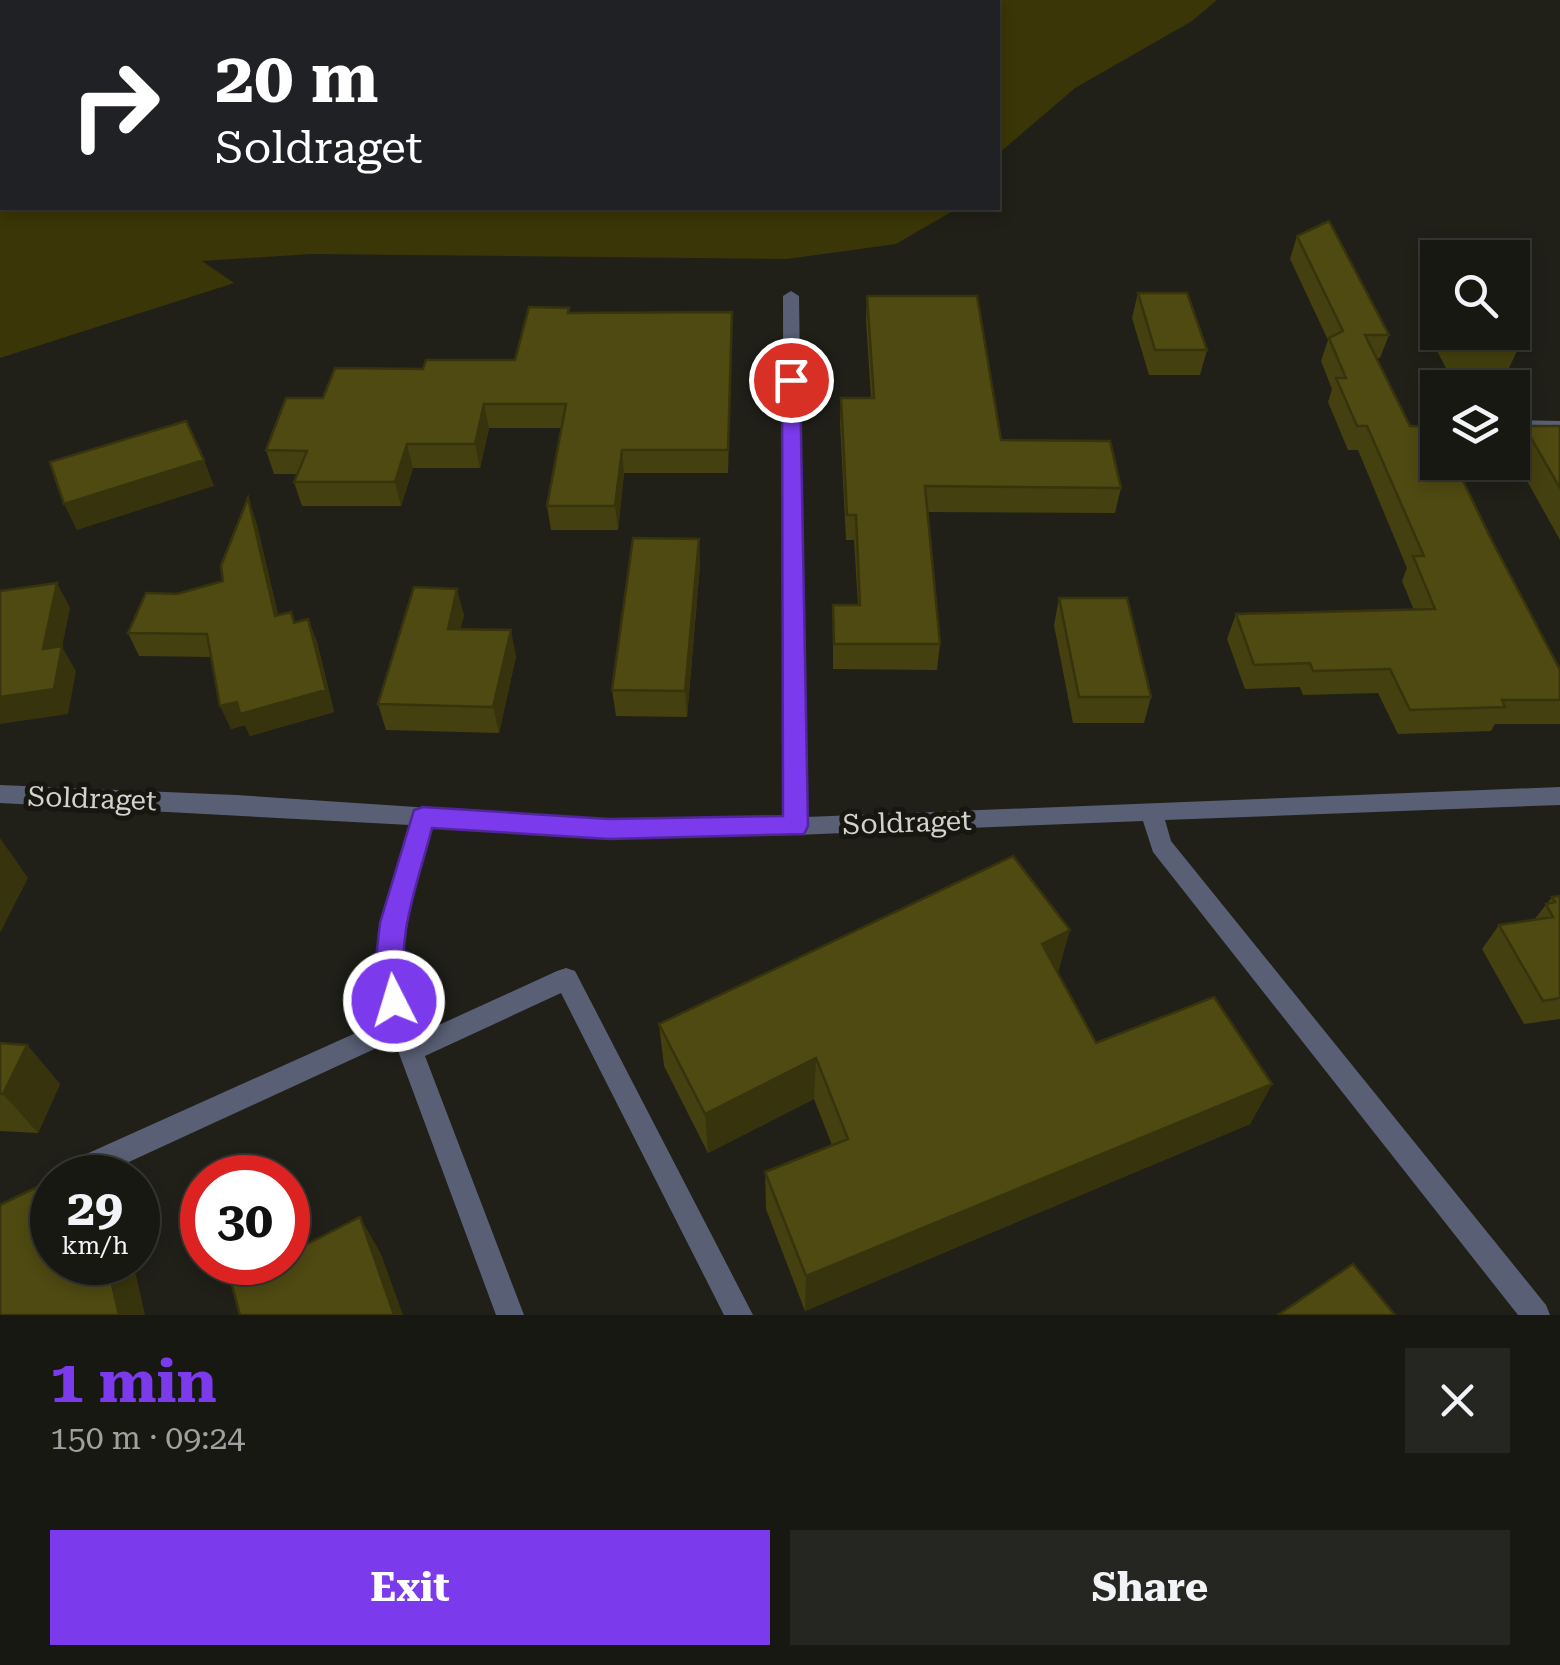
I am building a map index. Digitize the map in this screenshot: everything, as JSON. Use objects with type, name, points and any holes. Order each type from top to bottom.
[{"type":"street","points":[[791,296],[796,826]]},
{"type":"street","points":[[1530,426],[1560,426]]},
{"type":"street","name":"Soldraget","points":[[0,794],[609,829],[796,826],[1560,796]]},
{"type":"street","points":[[1151,812],[1161,844],[1536,1315]]},
{"type":"street","points":[[423,817],[393,923],[388,977],[406,1037],[510,1315]]},
{"type":"street","points":[[119,1155],[406,1037],[566,979],[739,1315]]},
{"type":"shaded area","points":[[1000,0],[1217,0],[1192,21],[1075,88],[1000,152]]},
{"type":"shaded area","points":[[0,210],[955,210],[896,244],[787,259],[311,254],[202,261],[234,283],[0,358]]},
{"type":"building","points":[[1329,221],[1389,335],[1365,335],[1410,426],[1420,426],[1420,480],[1463,480],[1560,670],[1560,700],[1502,700],[1505,707],[1410,710],[1390,669],[1313,671],[1310,663],[1254,665],[1236,614],[1435,609],[1413,556],[1424,556],[1367,426],[1357,426],[1336,378],[1346,378],[1329,338],[1343,331],[1297,236]]},
{"type":"building","points":[[1138,293],[1187,293],[1207,350],[1155,350]]},
{"type":"building","points":[[867,296],[977,296],[1001,440],[1110,441],[1121,488],[925,486],[940,644],[834,644],[833,605],[860,605],[856,515],[847,515],[841,398],[874,398]]},
{"type":"building","points":[[529,307],[569,308],[568,313],[732,312],[728,450],[622,450],[615,506],[547,506],[566,404],[484,404],[475,444],[407,444],[395,482],[294,482],[307,451],[266,450],[286,398],[323,398],[335,368],[423,369],[426,360],[515,360]]},
{"type":"building","points":[[186,421],[204,460],[64,504],[50,462]]},
{"type":"building","points":[[1530,426],[1560,426],[1560,488],[1530,436]]},
{"type":"building","points":[[248,498],[275,616],[291,612],[294,623],[308,619],[326,690],[240,714],[237,702],[220,706],[207,634],[128,633],[146,593],[177,594],[223,581],[221,566]]},
{"type":"building","points":[[633,538],[699,539],[685,691],[612,690]]},
{"type":"building","points":[[57,583],[43,649],[62,646],[54,689],[0,697],[0,591]]},
{"type":"building","points":[[414,587],[457,589],[448,629],[511,630],[493,707],[378,704]]},
{"type":"building","points":[[1059,598],[1127,598],[1151,697],[1079,697]]},
{"type":"building","points":[[1013,856],[1070,930],[1042,944],[1096,1043],[1214,997],[1272,1084],[806,1276],[765,1172],[848,1139],[816,1058],[705,1114],[659,1024]]},
{"type":"building","points":[[1560,896],[1560,998],[1543,1001],[1499,925],[1553,917],[1546,904],[1555,902],[1552,897]]},
{"type":"building","points":[[0,1043],[27,1045],[3,1094],[0,1094]]},
{"type":"building","points":[[30,1191],[30,1285],[112,1285],[119,1315],[0,1315],[0,1205]]},
{"type":"building","points":[[360,1217],[394,1315],[240,1315],[232,1285],[310,1285],[310,1243]]},
{"type":"building","points":[[1353,1264],[1395,1315],[1278,1315]]},
{"type":"route","points":[[394,1001],[388,977],[393,923],[423,817],[609,829],[796,826],[791,380]]}]
